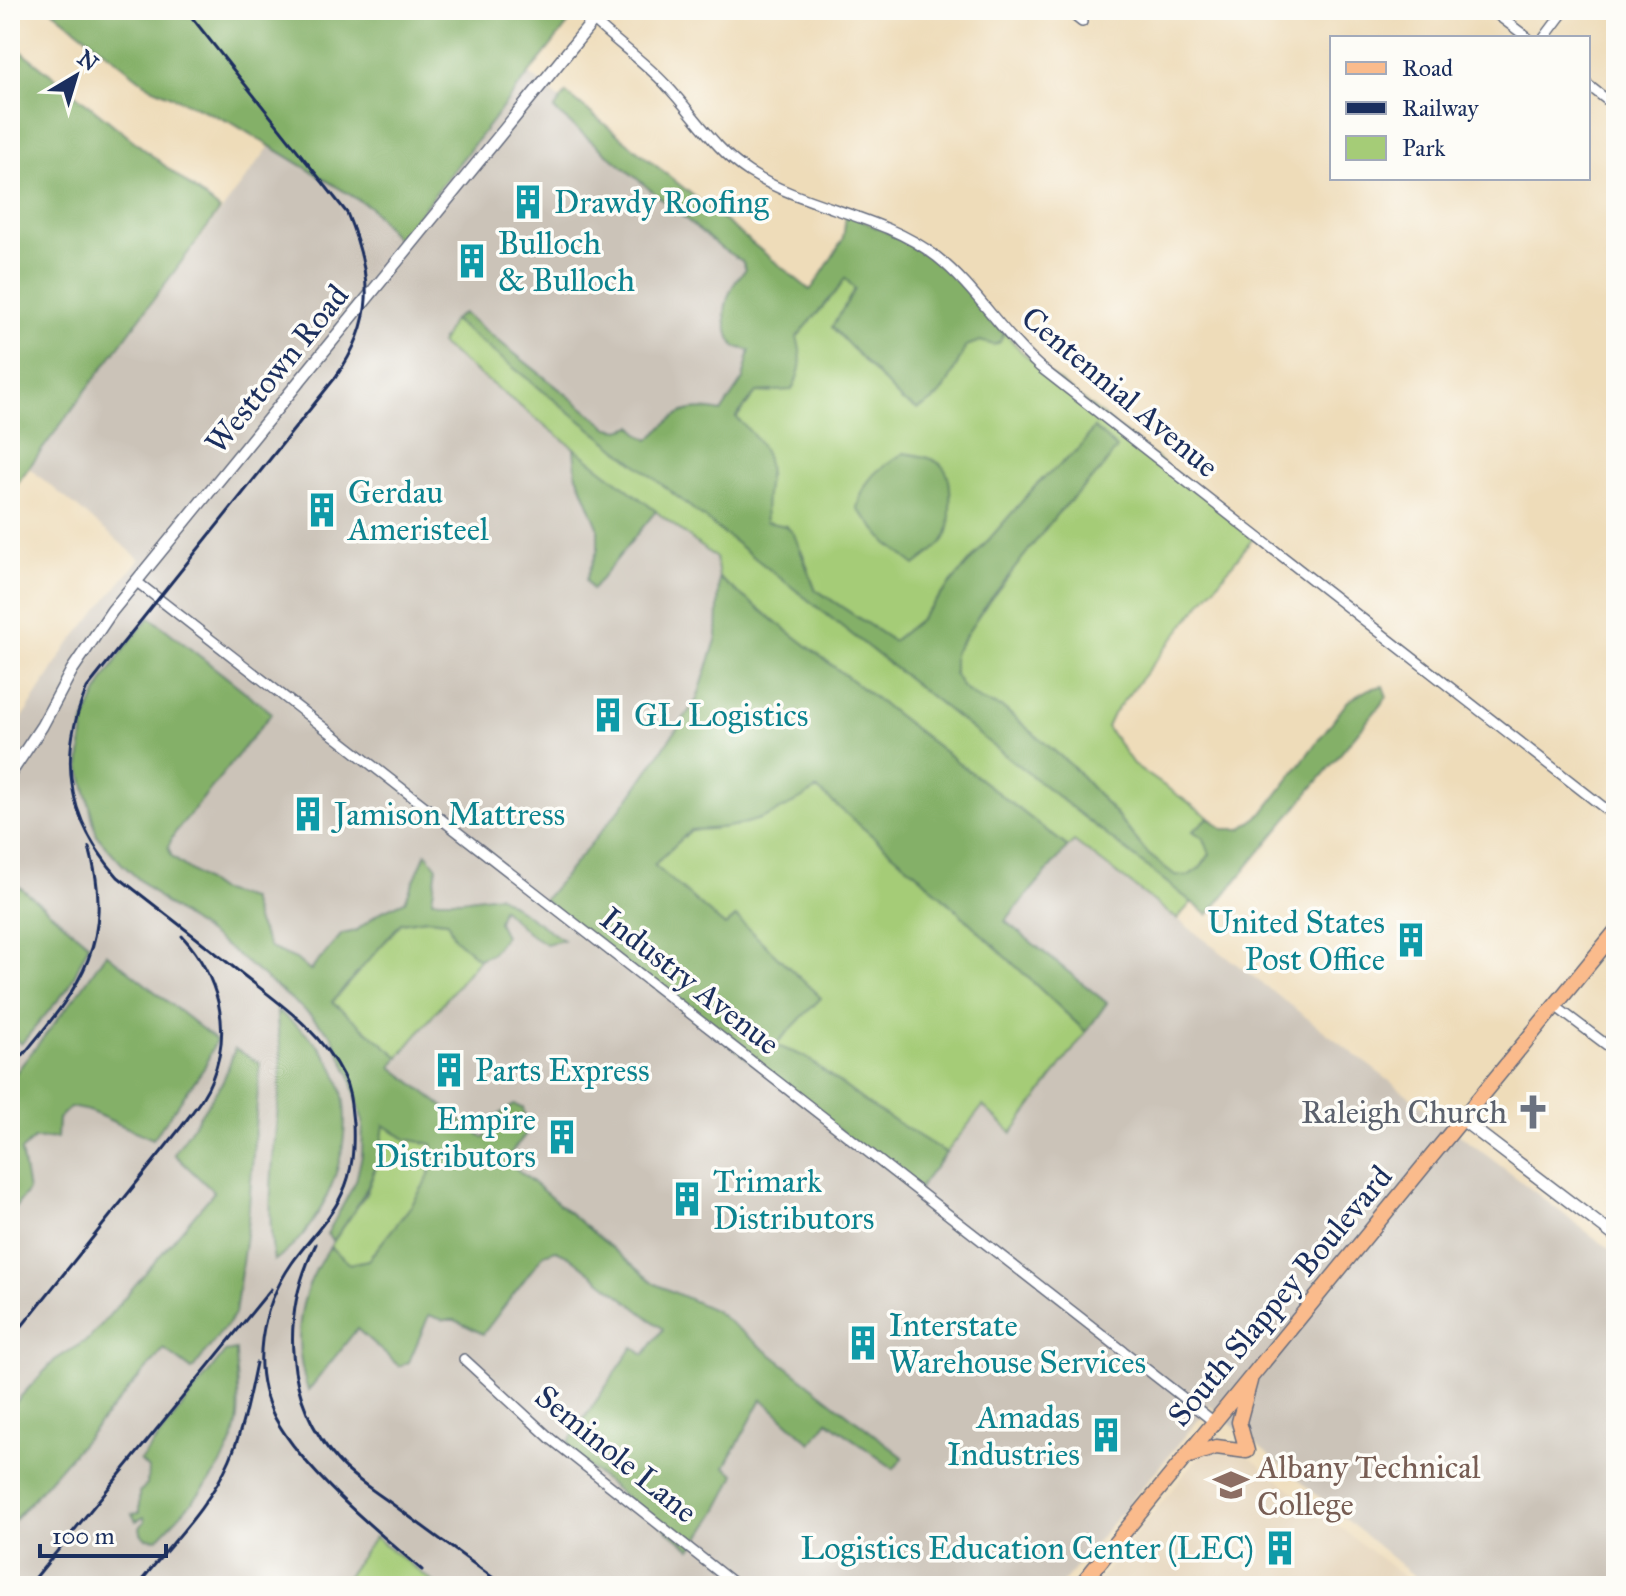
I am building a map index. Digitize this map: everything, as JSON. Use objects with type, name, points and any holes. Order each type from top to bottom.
[{"type":"main road","name":"South Slappey Boulevard","points":[[1080,1586],[1616,931]]},
{"type":"main road","points":[[1183,1458],[1216,1447],[1247,1451],[1239,1422],[1252,1373]]},
{"type":"street","name":"Westtown Road","points":[[10,774],[42,726],[95,634],[602,10]]},
{"type":"street","points":[[1067,10],[1082,22]]},
{"type":"street","points":[[1491,10],[1525,36]]},
{"type":"street","points":[[1546,36],[1565,10]]},
{"type":"street","name":"Centennial Avenue","points":[[594,21],[648,67],[733,161],[781,189],[864,220],[935,255],[972,292],[1022,352],[1040,367],[1616,817]]},
{"type":"street","points":[[1590,87],[1616,107]]},
{"type":"street","name":"Industry Avenue","points":[[137,582],[1213,1421]]},
{"type":"street","points":[[1555,1006],[1616,1052]]},
{"type":"street","points":[[1461,1119],[1616,1237]]},
{"type":"street","name":"Seminole Lane","points":[[464,1359],[551,1439],[737,1586]]},
{"type":"shaded area","points":[[529,73],[561,100],[554,110],[722,249],[742,261],[746,269],[739,277],[735,347],[750,350],[743,379],[721,412],[704,408],[664,426],[650,440],[639,434],[609,428],[463,313],[441,344],[574,448],[576,473],[598,527],[598,549],[586,580],[592,589],[656,511],[716,558],[719,572],[717,637],[697,699],[630,797],[544,899],[917,1191],[983,1105],[1012,1132],[1107,1003],[1005,921],[1074,840],[1616,1254],[1616,1586],[1426,1586],[1210,1406],[1060,1586],[10,1586],[10,738],[66,648],[140,559],[29,468],[270,146],[370,207],[398,240]]},
{"type":"shaded area","name":"Albany Technical College","points":[[1218,1433],[1416,1586],[1094,1586]]},
{"type":"green space","points":[[52,10],[579,10],[398,241],[370,207],[232,123],[149,86]]},
{"type":"green space","points":[[10,42],[220,210],[10,493]]},
{"type":"green space","points":[[566,93],[810,290],[842,240],[846,213],[935,255],[1004,332],[1000,342],[994,345],[980,341],[966,346],[942,391],[927,405],[917,409],[902,401],[832,327],[855,289],[845,278],[797,337],[800,364],[792,390],[757,392],[736,417],[760,444],[767,459],[766,522],[786,526],[794,534],[815,589],[893,641],[919,620],[1038,483],[1079,449],[1094,428],[1117,448],[1101,470],[1057,514],[986,605],[954,653],[954,673],[963,688],[982,701],[1003,708],[1072,766],[1148,854],[1175,875],[1188,876],[1201,867],[1210,854],[1204,839],[1193,831],[1209,817],[1223,829],[1241,829],[1263,813],[1348,701],[1369,689],[1383,686],[1387,697],[1208,915],[453,320],[463,313],[609,428],[621,430],[633,426],[649,440],[681,413],[698,409],[721,412],[743,379],[750,350],[735,347],[726,327],[725,316],[728,296],[746,269],[742,261],[722,249],[554,110]]},
{"type":"green space","points":[[845,277],[855,288],[833,327],[902,401],[944,390],[966,346],[1004,332],[1022,352],[1255,536],[1113,714],[1107,727],[1133,764],[1209,817],[1193,831],[1204,839],[1210,854],[1201,867],[1188,876],[1175,876],[1148,854],[1072,766],[1003,708],[982,701],[963,688],[954,673],[954,653],[986,605],[1057,514],[1101,470],[1094,428],[1079,449],[1038,483],[919,620],[893,641],[815,589],[803,554],[786,526],[766,523],[763,502],[769,474],[736,418],[757,392],[771,393],[797,337]]},
{"type":"green space","points":[[453,320],[1192,902],[1177,919],[1074,841],[1068,847],[719,578],[716,558],[440,344]]},
{"type":"green space","points":[[574,448],[656,511],[592,590],[586,580],[598,549],[598,527],[576,473]]},
{"type":"green space","points":[[904,453],[938,463],[948,475],[950,484],[950,522],[946,537],[915,565],[887,543],[857,508],[873,475]]},
{"type":"green space","points":[[719,578],[1068,847],[1005,921],[1107,1003],[1086,1032],[922,878],[817,789],[758,820],[691,830],[654,865],[725,926],[736,917],[821,998],[775,1045],[805,1057],[869,1105],[946,1153],[917,1191],[544,900],[630,797],[697,699],[717,637]]},
{"type":"green space","points":[[150,617],[272,713],[174,834],[168,847],[172,857],[218,890],[250,899],[257,923],[270,948],[296,959],[310,971],[342,934],[356,931],[380,912],[405,901],[426,853],[437,867],[432,900],[498,895],[563,940],[546,944],[528,933],[502,908],[498,922],[505,936],[491,954],[479,959],[455,939],[447,921],[427,919],[401,923],[332,1002],[399,1057],[392,1067],[484,1138],[494,1118],[514,1105],[523,1107],[526,1134],[506,1159],[512,1165],[655,1284],[714,1310],[903,1457],[894,1469],[828,1421],[811,1443],[762,1399],[725,1467],[735,1474],[726,1494],[691,1549],[564,1448],[633,1347],[644,1355],[663,1329],[569,1256],[556,1250],[544,1254],[483,1334],[455,1320],[429,1315],[409,1362],[399,1366],[357,1329],[308,1391],[299,1334],[304,1298],[319,1264],[330,1247],[350,1264],[368,1260],[411,1206],[427,1180],[435,1157],[432,1144],[406,1139],[384,1125],[378,1158],[367,1187],[333,1241],[327,1234],[356,1181],[362,1155],[363,1122],[350,1075],[332,1036],[231,950],[165,903],[97,836],[80,767],[84,723],[103,681]]},
{"type":"green space","points":[[817,788],[922,878],[1086,1032],[1012,1133],[983,1106],[946,1153],[869,1105],[805,1057],[774,1045],[820,997],[735,917],[725,926],[653,866],[691,830],[758,820]]},
{"type":"green space","points":[[10,879],[89,944],[69,987],[21,1044],[10,1034]]},
{"type":"green space","points":[[427,919],[447,921],[455,939],[479,959],[399,1057],[331,1002],[401,923]]},
{"type":"green space","points":[[106,953],[216,1040],[204,1068],[153,1139],[89,1111],[70,1107],[58,1119],[57,1138],[34,1139],[21,1151],[28,1191],[10,1214],[10,1080]]},
{"type":"green space","points":[[277,1010],[306,1033],[325,1054],[341,1086],[345,1113],[337,1170],[326,1198],[312,1223],[294,1245],[274,1261],[270,1213],[281,1066]]},
{"type":"green space","points":[[235,1049],[260,1063],[248,1220],[235,1314],[192,1370],[164,1349],[10,1525],[10,1408],[55,1360],[90,1338],[214,1192],[174,1154],[223,1081]]},
{"type":"green space","points":[[383,1124],[406,1139],[432,1144],[435,1157],[427,1180],[411,1206],[368,1260],[350,1264],[330,1247],[366,1194],[379,1160]]},
{"type":"green space","points":[[236,1350],[238,1418],[227,1453],[195,1499],[157,1539],[145,1538],[140,1527],[145,1521],[144,1517],[136,1521],[132,1514],[139,1513],[139,1492],[147,1485],[148,1469],[140,1461],[225,1352]]},
{"type":"green space","points":[[375,1537],[438,1586],[347,1586],[343,1582]]},
{"type":"railway","points":[[186,10],[347,213],[362,257],[366,298],[364,317],[358,337],[335,378],[87,688],[72,739],[72,787],[88,834],[118,877],[296,1017],[322,1044],[346,1082],[353,1123],[351,1168],[337,1203],[292,1263],[273,1299],[262,1339],[262,1379],[275,1418],[304,1458],[342,1499],[422,1570]]},
{"type":"railway","points":[[10,1071],[52,1019],[84,970],[98,916],[97,884],[89,847]]},
{"type":"railway","points":[[10,1341],[182,1126],[212,1079],[221,1041],[218,1003],[205,968],[182,936]]},
{"type":"railway","points":[[316,1244],[304,1271],[297,1299],[293,1356],[298,1384],[320,1437],[338,1461],[358,1479],[504,1586]]},
{"type":"railway","points":[[32,1582],[271,1289]]},
{"type":"railway","points":[[138,1585],[188,1525],[222,1476],[239,1436],[256,1363]]},
{"type":"place","name":"Drawdy Roofing","points":[[528,202]]},
{"type":"place","name":"Bulloch & Bulloch","points":[[472,261]]},
{"type":"place","name":"Gerdau Ameristeel","points":[[322,510]]},
{"type":"place","name":"GL Logistics","points":[[608,715]]},
{"type":"place","name":"Jamison Mattress","points":[[308,814]]},
{"type":"place","name":"United States Post Office","points":[[1411,940]]},
{"type":"place","name":"Parts Express","points":[[449,1070]]},
{"type":"place","name":"Raleigh Church","points":[[1533,1112]]},
{"type":"place","name":"Empire Distributors","points":[[562,1137]]},
{"type":"place","name":"Trimark Distributors","points":[[687,1199]]},
{"type":"place","name":"Interstate Warehouse Services","points":[[863,1343]]},
{"type":"place","name":"Amadas Industries","points":[[1106,1435]]},
{"type":"place","name":"Albany Technical College","points":[[1231,1485]]},
{"type":"place","name":"Logistics Education Center (LEC)","points":[[1280,1548]]}]
